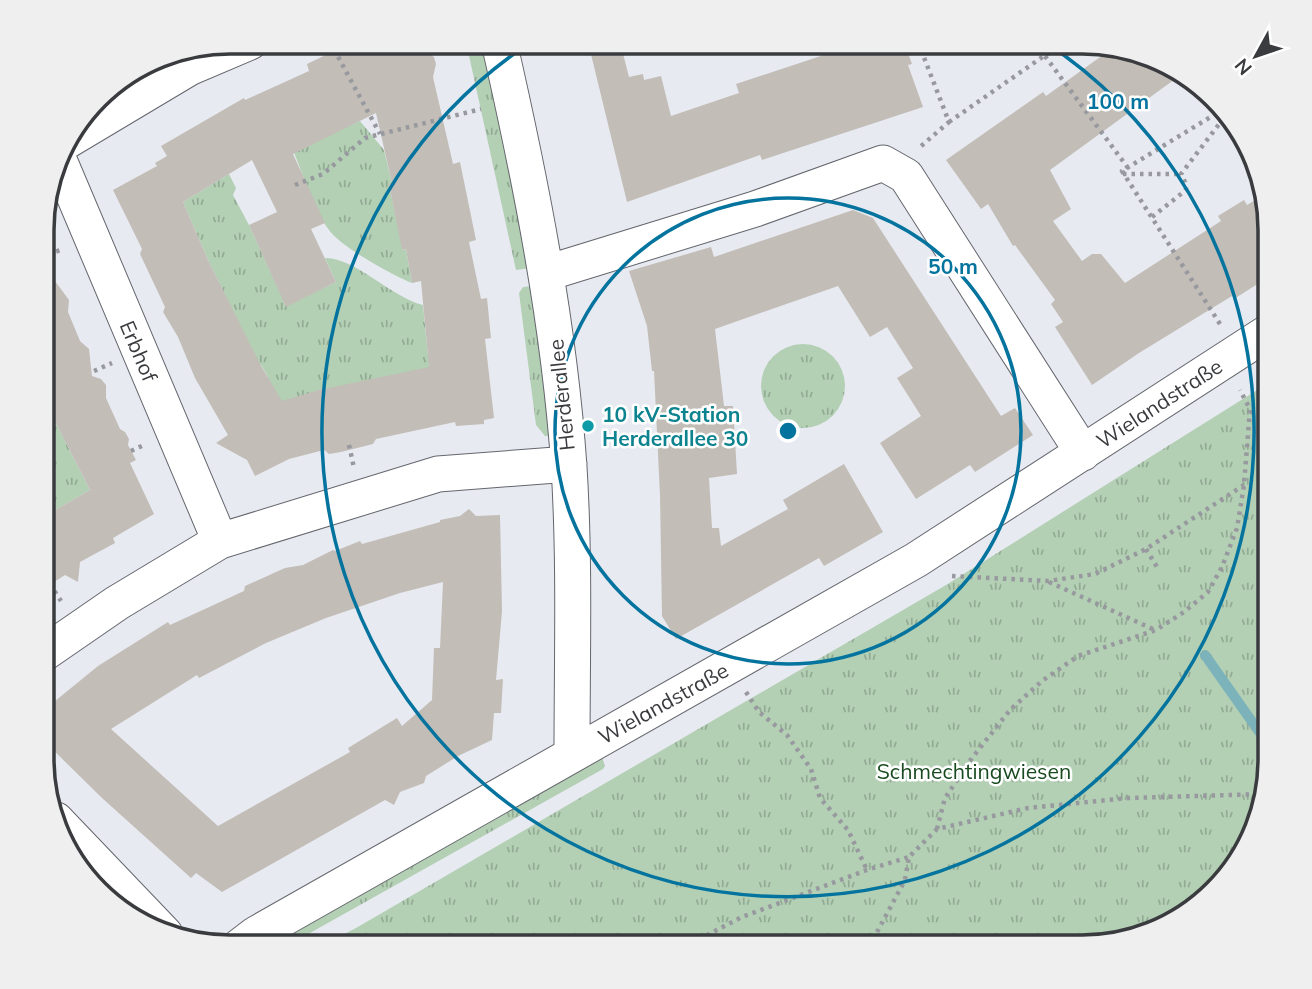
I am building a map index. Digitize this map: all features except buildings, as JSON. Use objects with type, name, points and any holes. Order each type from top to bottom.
[{"type":"street","points":[[87,129],[190,68],[220,55]]},
{"type":"street","name":"Herderallee","points":[[502,55],[547,272],[569,464],[573,539],[572,754]]},
{"type":"street","points":[[547,272],[755,209],[883,163],[895,168]]},
{"type":"street","name":"Wielandstraße","points":[[895,168],[906,176],[1083,453]]},
{"type":"street","name":"Erbhof","points":[[64,173],[220,541]]},
{"type":"street","name":"Wielandstraße","points":[[256,934],[916,560],[1258,339]]},
{"type":"street","points":[[55,646],[117,603],[220,541],[438,474],[569,464]]},
{"type":"street","points":[[72,837],[144,912]]},
{"type":"path","points":[[337,55],[380,134]]},
{"type":"path","points":[[923,55],[949,122]]},
{"type":"path","points":[[895,168],[949,122],[1045,56],[1128,168]]},
{"type":"path","points":[[295,185],[323,174],[365,138],[513,102]]},
{"type":"path","points":[[1214,115],[1122,172],[1223,328]]},
{"type":"path","points":[[1181,174],[1220,122]]},
{"type":"path","points":[[1124,174],[1181,174]]},
{"type":"path","points":[[1152,217],[1186,191],[1181,174]]},
{"type":"path","points":[[937,829],[944,798],[972,758],[1010,710],[1042,681],[1078,656],[1156,630],[1208,593],[1223,567],[1237,528],[1244,485],[1250,409],[1241,392]]},
{"type":"path","points":[[916,560],[947,575],[1048,581],[1094,574],[1146,548],[1244,485]]},
{"type":"path","points":[[1146,548],[1157,567]]},
{"type":"path","points":[[1048,581],[1156,630]]},
{"type":"path","points":[[745,690],[759,712],[787,735],[811,769],[820,798],[848,830],[867,870]]},
{"type":"path","points":[[708,935],[742,917],[909,857],[937,829],[1028,808],[1128,798],[1254,794]]},
{"type":"path","points":[[876,935],[905,880],[909,857]]},
{"type":"green space","points":[[469,55],[486,55],[531,268],[516,270]]},
{"type":"green space","points":[[360,121],[384,150],[392,183],[389,185],[412,283],[380,267],[335,237],[314,203],[293,150]]},
{"type":"green space","points":[[229,174],[236,188],[233,195],[286,306],[336,282],[325,258],[348,264],[398,294],[423,305],[430,376],[266,406],[265,383],[268,377],[261,365],[254,363],[251,348],[183,202]]},
{"type":"green space","points":[[534,286],[551,436],[545,436],[536,425],[519,293],[523,287]]},
{"type":"green space","points":[[795,344],[811,344],[827,351],[838,362],[845,378],[842,402],[833,416],[811,428],[795,428],[779,421],[768,410],[761,394],[761,378],[768,362],[779,351]]},
{"type":"green space","name":"Schmechtingwiesen","points":[[1258,390],[1256,782],[1252,804],[1234,847],[1214,875],[1198,891],[1160,917],[1127,929],[1082,935],[344,934],[356,928],[946,585]]},
{"type":"green space","points":[[54,420],[90,490],[55,510]]},
{"type":"green space","points":[[602,757],[605,766],[603,769],[308,934],[289,934]]},
{"type":"waterway","points":[[1205,655],[1257,729]]},
{"type":"place","name":"10 kV-Station Herderallee 30","points":[[588,426]]}]
